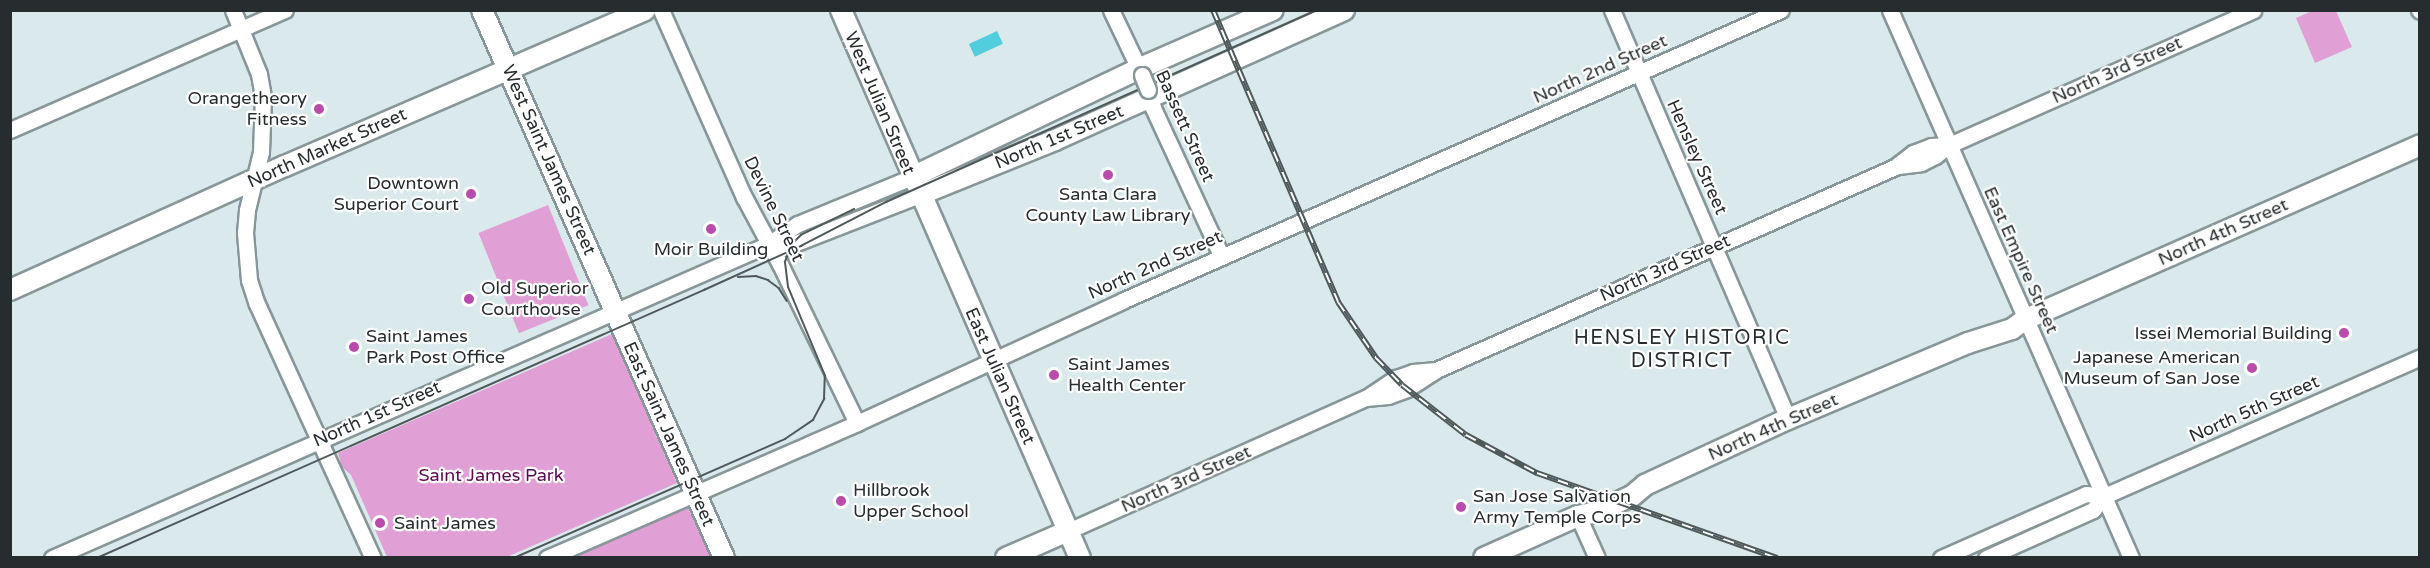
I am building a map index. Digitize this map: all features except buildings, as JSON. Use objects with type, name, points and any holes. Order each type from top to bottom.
[{"type":"main road","name":"West Saint James Street","points":[[482,10],[615,310]]},
{"type":"main road","name":"North Market Street","points":[[10,290],[254,180],[645,10]]},
{"type":"main road","name":"West Julian Street","points":[[841,10],[915,186]]},
{"type":"main road","name":"North 1st Street","points":[[915,186],[1145,83],[1273,10]]},
{"type":"main road","name":"North 1st Street","points":[[915,186],[1145,83],[1344,10]]},
{"type":"main road","name":"North 4th Street","points":[[1484,558],[1578,516],[1597,512],[1632,496],[1645,485],[1788,419],[1968,343],[2002,333],[2026,319],[2420,145]]},
{"type":"main road","name":"East Julian Street","points":[[915,186],[1080,558]]},
{"type":"main road","name":"East Saint James Street","points":[[615,310],[724,558]]},
{"type":"main road","name":"North 3rd Street","points":[[1005,558],[1068,531]]},
{"type":"street","points":[[233,10],[259,74],[263,97],[261,152],[245,233],[249,280],[372,558]]},
{"type":"street","points":[[10,130],[285,10]]},
{"type":"street","name":"Devine Street","points":[[662,10],[744,197],[857,423]]},
{"type":"street","name":"Bassett Street","points":[[1111,10],[1222,257]]},
{"type":"street","name":"Hensley Street","points":[[1612,10],[1788,419]]},
{"type":"street","name":"North 2nd Street","points":[[547,558],[857,423],[1222,257],[1781,10]]},
{"type":"street","name":"East Empire Street","points":[[1890,10],[2131,558]]},
{"type":"street","name":"North 3rd Street","points":[[1068,531],[1366,398],[1396,378],[1413,372],[1436,370],[1895,167],[1921,162],[1935,156],[1949,145],[2253,10]]},
{"type":"street","name":"North 1st Street","points":[[52,558],[769,244],[782,248],[791,245],[915,186]]},
{"type":"street","name":"North 5th Street","points":[[1986,558],[2093,510],[2104,496],[2420,357]]},
{"type":"street","name":"North 5th Street","points":[[1941,558],[2086,494],[2104,496]]},
{"type":"street","points":[[1578,516],[1597,558]]},
{"type":"green space","points":[[2312,11],[2336,11],[2352,47],[2315,63],[2296,18]]},
{"type":"green space","points":[[548,205],[588,305],[519,333],[478,233]]},
{"type":"green space","name":"Saint James Park","points":[[612,334],[677,483],[507,557],[387,557],[351,475],[342,467],[338,453]]},
{"type":"green space","points":[[686,504],[711,557],[562,558]]},
{"type":"water","points":[[997,31],[1003,44],[975,57],[969,44]]},
{"type":"tram line","points":[[97,558],[704,290],[801,246],[886,202],[1318,10]]},
{"type":"tram line","points":[[514,558],[785,439],[813,420],[824,399],[825,376],[788,287],[785,262],[791,245],[801,235],[854,209]]},
{"type":"tram line","points":[[738,277],[756,276],[768,280],[779,288],[787,301]]},
{"type":"railway","points":[[1213,10],[1338,302],[1376,358],[1402,385],[1466,435],[1537,473],[1777,558]]},
{"type":"place","name":"Orangetheory Fitness","points":[[319,109]]},
{"type":"place","name":"Santa Clara County Law Library","points":[[1108,175]]},
{"type":"place","name":"Downtown Superior Court","points":[[471,194]]},
{"type":"place","name":"Moir Building","points":[[711,229]]},
{"type":"place","name":"Old Superior Courthouse","points":[[469,299]]},
{"type":"place","name":"Issei Memorial Building","points":[[2344,333]]},
{"type":"place","name":"Saint James Park Post Office","points":[[354,347]]},
{"type":"place","name":"Japanese American Museum of San Jose","points":[[2252,368]]},
{"type":"place","name":"Saint James Health Center","points":[[1054,375]]},
{"type":"place","name":"Hillbrook Upper School","points":[[841,501]]},
{"type":"place","name":"San Jose Salvation Army Temple Corps","points":[[1461,507]]},
{"type":"place","name":"Saint James","points":[[380,523]]},
{"type":"district","name":"HENSLEY HISTORIC DISTRICT","points":[[1682,350]]}]
